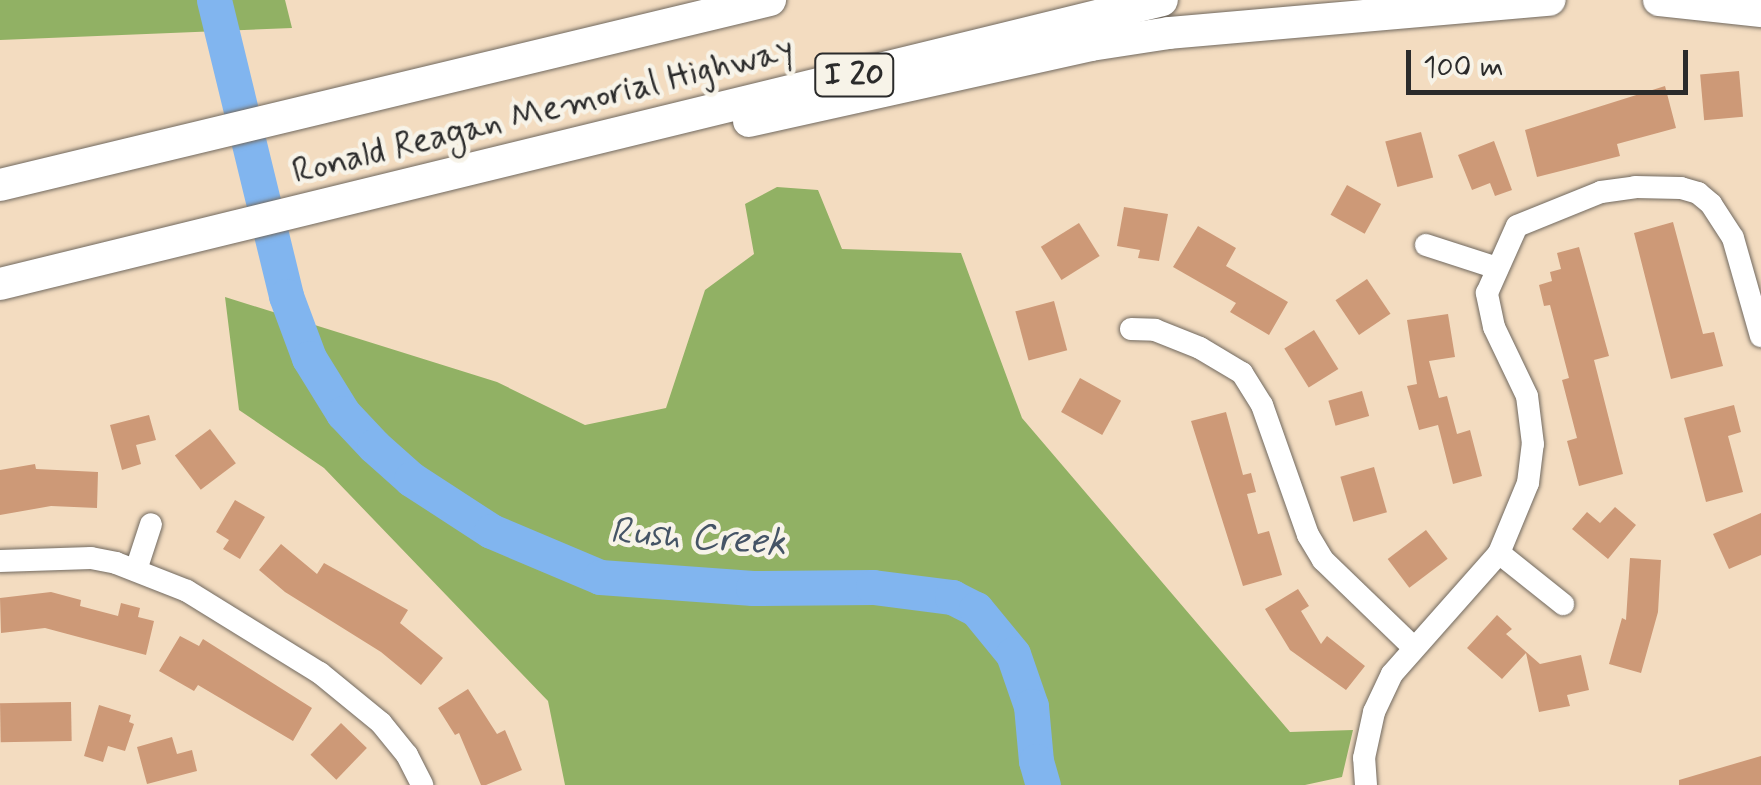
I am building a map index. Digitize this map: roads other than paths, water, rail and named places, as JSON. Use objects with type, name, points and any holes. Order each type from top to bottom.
[{"type":"highway","points":[[684,19],[742,0]]},
{"type":"highway","name":"Ronald Reagan Memorial Highway","points":[[0,184],[770,0]]},
{"type":"highway","name":"Ronald Reagan Memorial Highway","points":[[0,284],[547,154],[1162,0]]},
{"type":"highway","points":[[547,154],[814,110],[1130,39],[1430,7],[1550,0]]},
{"type":"highway","points":[[1659,0],[1761,11]]},
{"type":"highway","points":[[0,293],[96,262]]},
{"type":"street","points":[[1366,785],[1364,758],[1374,712],[1392,674],[1499,554],[1528,483],[1532,444],[1526,396],[1494,327],[1487,294],[1517,226],[1601,192],[1681,188],[1711,204],[1733,238],[1761,336]]},
{"type":"street","points":[[1426,245],[1497,268]]},
{"type":"street","points":[[1132,328],[1155,330],[1200,348],[1242,373],[1262,405],[1308,535],[1323,560],[1413,647]]},
{"type":"street","points":[[136,570],[151,524]]},
{"type":"street","points":[[1499,554],[1563,604]]},
{"type":"street","points":[[0,561],[91,558],[136,570],[187,591],[320,673],[381,722],[407,755],[422,785]]},
{"type":"waterway","name":"Rush Creek","points":[[214,0],[286,296],[309,358],[343,413],[374,446],[411,479],[491,531],[600,577],[753,588],[873,587],[952,597],[976,609],[1013,654],[1031,706],[1036,761],[1043,785]]}]
